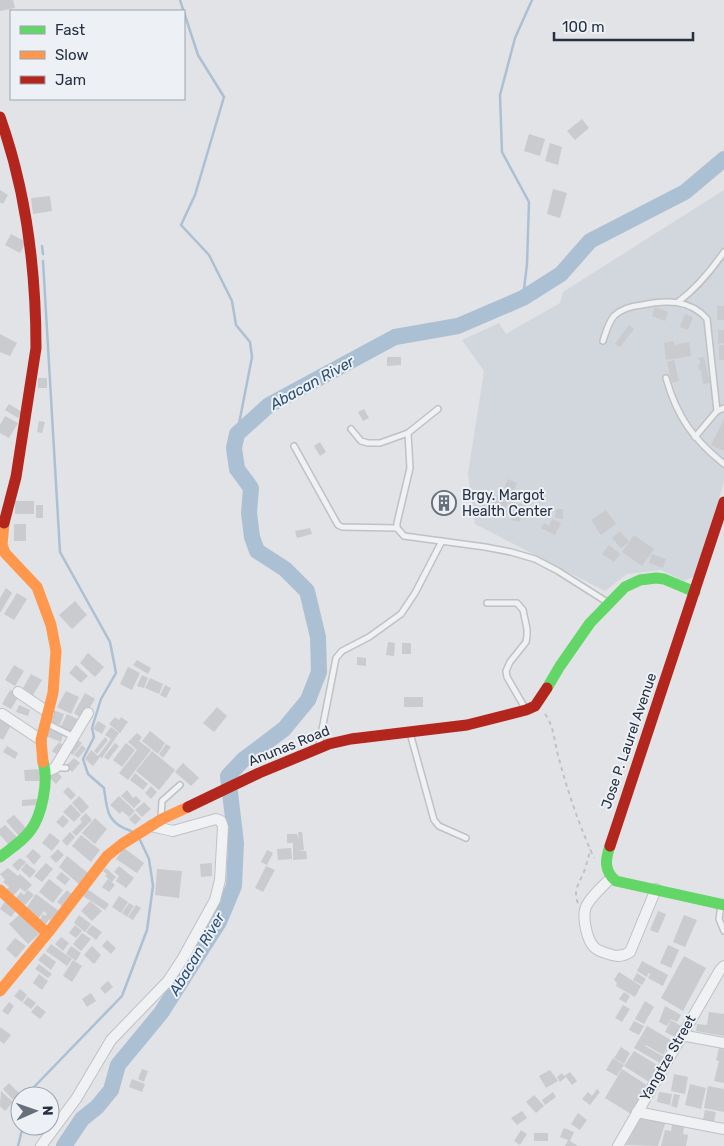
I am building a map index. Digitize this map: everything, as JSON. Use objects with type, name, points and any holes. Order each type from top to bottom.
[{"type":"street","points":[[0,117],[12,151],[24,208],[33,279],[36,336],[27,412],[16,477],[5,515],[2,545],[12,561],[37,587],[53,634],[56,651],[55,677],[41,740],[42,759],[51,770]]},
{"type":"street","name":"Jose P. Laurel Avenue","points":[[609,875],[606,856],[724,502]]},
{"type":"street","points":[[531,708],[581,634],[598,613],[610,604],[625,587],[649,578],[664,579],[695,592]]},
{"type":"street","points":[[18,692],[47,718]]},
{"type":"street","name":"Anunas Road","points":[[0,991],[107,856],[162,820],[206,797],[318,748],[346,740],[467,725],[531,708]]},
{"type":"street","points":[[0,857],[23,839],[34,827],[51,770],[88,713]]},
{"type":"street","points":[[2,714],[41,740]]},
{"type":"street","points":[[41,1146],[76,1099],[111,1040],[168,980],[183,958],[215,900],[220,880],[223,827],[221,822],[216,819],[173,831],[149,827]]},
{"type":"street","points":[[656,889],[630,952],[624,956],[604,953],[593,947],[589,937],[584,909],[609,875],[622,883],[656,889],[722,905]]},
{"type":"street","points":[[0,890],[47,933]]},
{"type":"street","name":"Yangtze Street","points":[[618,1146],[681,1035],[722,968]]},
{"type":"street","points":[[681,1035],[724,1044]]},
{"type":"street","points":[[638,1112],[724,1129]]},
{"type":"lane","points":[[678,302],[696,288],[724,252]]},
{"type":"lane","points":[[603,341],[607,327],[622,310],[664,301],[678,302],[701,312],[706,318],[718,411]]},
{"type":"lane","points":[[666,378],[677,411],[695,437],[724,464]]},
{"type":"lane","points":[[695,437],[718,411],[724,408]]},
{"type":"lane","points":[[351,429],[361,440],[380,442],[408,433],[438,409]]},
{"type":"lane","points":[[408,433],[410,468],[397,523],[397,528],[404,536],[511,552],[535,559],[558,571],[610,604]]},
{"type":"lane","points":[[294,446],[338,525],[342,527],[397,528]]},
{"type":"lane","points":[[318,748],[336,658],[342,651],[369,637],[401,614],[415,593],[442,541]]},
{"type":"lane","points":[[487,604],[517,603],[523,610],[527,629],[526,642],[510,662],[506,671],[507,677],[531,708]]},
{"type":"lane","points":[[47,718],[70,735]]},
{"type":"lane","points":[[410,732],[434,820],[439,826],[466,838]]},
{"type":"lane","points":[[51,770],[66,768]]},
{"type":"lane","points":[[162,820],[160,809],[162,801],[180,785]]},
{"type":"lane","points":[[722,905],[719,919],[724,930]]},
{"type":"path","points":[[531,708],[549,720],[578,820],[601,870],[609,875]]},
{"type":"path","points":[[584,909],[577,902],[575,893],[590,849]]},
{"type":"shaded area","points":[[724,190],[724,481],[697,575],[684,581],[661,570],[627,574],[605,591],[475,524],[468,474],[484,371],[462,340],[499,323],[506,334],[560,303],[563,292]]},
{"type":"building","points":[[0,0],[13,0],[15,8],[0,11]]},
{"type":"building","points":[[582,119],[589,128],[575,140],[567,131]]},
{"type":"building","points":[[529,134],[545,139],[540,156],[524,151]]},
{"type":"building","points":[[550,143],[562,147],[558,165],[545,161]]},
{"type":"building","points":[[553,189],[567,193],[560,218],[547,214]]},
{"type":"building","points":[[0,190],[8,195],[3,204],[0,202]]},
{"type":"building","points":[[50,196],[52,211],[33,214],[31,198]]},
{"type":"building","points":[[11,234],[26,242],[20,253],[5,245]]},
{"type":"building","points":[[717,306],[724,306],[724,320],[717,320]]},
{"type":"building","points":[[655,307],[668,312],[665,321],[652,316]]},
{"type":"building","points":[[685,314],[693,317],[688,330],[680,327]]},
{"type":"building","points":[[629,325],[634,329],[620,347],[615,344]]},
{"type":"building","points":[[718,330],[724,330],[724,343],[718,344]]},
{"type":"building","points":[[0,334],[17,343],[10,356],[0,352]]},
{"type":"building","points":[[674,341],[674,345],[689,342],[691,356],[666,360],[664,343]]},
{"type":"building","points":[[719,345],[724,345],[724,360],[719,360]]},
{"type":"building","points":[[387,357],[401,357],[401,365],[387,366]]},
{"type":"building","points":[[704,357],[710,383],[703,384],[698,364],[700,364],[700,360],[698,358]]},
{"type":"building","points":[[674,360],[679,381],[672,383],[667,362]]},
{"type":"building","points":[[38,378],[47,378],[47,388],[38,388]]},
{"type":"building","points":[[9,404],[22,412],[18,418],[5,410]]},
{"type":"building","points":[[364,409],[369,418],[363,421],[358,412]]},
{"type":"building","points":[[5,416],[18,423],[9,438],[0,433],[0,425]]},
{"type":"building","points":[[724,419],[724,451],[711,445]]},
{"type":"building","points":[[39,421],[45,422],[42,433],[37,432]]},
{"type":"building","points":[[320,442],[326,452],[320,456],[314,446]]},
{"type":"building","points":[[508,479],[517,483],[513,492],[504,488]]},
{"type":"building","name":"Brgy. Margot Health Center","points":[[439,492],[454,497],[449,513],[435,509]]},
{"type":"building","points":[[498,495],[509,499],[504,514],[492,509]]},
{"type":"building","points":[[15,501],[34,501],[34,514],[15,514]]},
{"type":"building","points":[[510,501],[515,503],[510,516],[505,514]]},
{"type":"building","points":[[516,503],[524,505],[520,522],[511,520]]},
{"type":"building","points":[[36,505],[43,505],[43,518],[36,518]]},
{"type":"building","points":[[482,505],[489,506],[489,515],[482,515]]},
{"type":"building","points":[[556,509],[563,509],[563,519],[555,518]]},
{"type":"building","points":[[606,510],[616,524],[601,535],[591,520]]},
{"type":"building","points":[[552,519],[561,523],[555,535],[541,528],[544,523],[549,526]]},
{"type":"building","points":[[14,524],[26,524],[26,541],[14,541]]},
{"type":"building","points":[[310,528],[312,534],[297,538],[295,531]]},
{"type":"building","points":[[620,531],[629,542],[621,548],[612,538]]},
{"type":"building","points":[[634,535],[654,549],[642,566],[622,552]]},
{"type":"building","points":[[609,545],[620,554],[614,562],[602,554]]},
{"type":"building","points":[[652,554],[666,559],[663,568],[649,563]]},
{"type":"building","points":[[6,588],[12,593],[0,613],[0,598]]},
{"type":"building","points":[[17,593],[27,599],[14,620],[4,614]]},
{"type":"building","points":[[75,601],[87,615],[72,629],[59,615]]},
{"type":"building","points":[[388,642],[395,643],[394,656],[386,655]]},
{"type":"building","points":[[402,643],[411,643],[411,654],[402,654]]},
{"type":"building","points":[[88,653],[104,667],[95,677],[80,663]]},
{"type":"building","points":[[357,657],[366,658],[366,666],[357,665]]},
{"type":"building","points":[[137,660],[151,668],[148,674],[133,665]]},
{"type":"building","points":[[14,665],[24,671],[15,686],[5,680]]},
{"type":"building","points":[[76,665],[88,676],[81,683],[69,673]]},
{"type":"building","points":[[128,667],[140,673],[132,690],[120,684]]},
{"type":"building","points":[[31,674],[42,680],[33,695],[23,688]]},
{"type":"building","points":[[142,675],[148,678],[144,688],[137,686]]},
{"type":"building","points":[[150,678],[163,684],[159,694],[145,688]]},
{"type":"building","points":[[165,685],[171,688],[166,698],[160,695]]},
{"type":"building","points":[[10,690],[19,696],[11,709],[2,704]]},
{"type":"building","points":[[66,691],[79,697],[71,714],[57,707]]},
{"type":"building","points":[[85,693],[95,699],[83,719],[74,713]]},
{"type":"building","points":[[404,697],[423,697],[423,707],[404,707]]},
{"type":"building","points":[[19,705],[30,710],[28,716],[16,712]]},
{"type":"building","points":[[217,707],[227,716],[214,732],[203,723]]},
{"type":"building","points":[[53,710],[64,714],[60,725],[49,721]]},
{"type":"building","points":[[67,714],[81,721],[73,735],[60,728]]},
{"type":"building","points":[[0,716],[12,723],[3,740],[0,738]]},
{"type":"building","points":[[115,717],[119,720],[121,717],[128,722],[120,733],[109,724]]},
{"type":"building","points":[[98,721],[106,726],[102,734],[93,729]]},
{"type":"building","points":[[111,727],[119,733],[102,758],[100,757],[93,766],[85,759],[91,750],[98,756],[111,739],[105,735]]},
{"type":"building","points":[[49,728],[63,734],[61,742],[46,736]]},
{"type":"building","points":[[150,731],[165,743],[158,754],[142,741]]},
{"type":"building","points":[[137,733],[142,737],[139,741],[151,750],[128,780],[119,773],[137,750],[128,742]]},
{"type":"building","points":[[105,737],[108,740],[97,754],[94,751]]},
{"type":"building","points":[[75,738],[82,743],[73,755],[66,751]]},
{"type":"building","points":[[59,742],[67,748],[60,757],[52,751]]},
{"type":"building","points":[[115,743],[119,746],[108,760],[104,757]]},
{"type":"building","points":[[126,743],[135,750],[122,767],[113,760]]},
{"type":"building","points":[[166,744],[171,747],[163,758],[159,754]]},
{"type":"building","points":[[82,745],[86,749],[78,758],[74,755]]},
{"type":"building","points":[[7,746],[18,753],[15,759],[3,752]]},
{"type":"building","points":[[152,751],[175,770],[159,790],[136,771]]},
{"type":"building","points":[[74,758],[80,763],[72,772],[66,766]]},
{"type":"building","points":[[183,763],[199,778],[191,786],[175,772]]},
{"type":"building","points":[[41,769],[41,781],[25,781],[24,770]]},
{"type":"building","points":[[55,770],[62,777],[56,784],[49,777]]},
{"type":"building","points":[[135,773],[148,784],[143,790],[130,780]]},
{"type":"building","points":[[151,786],[157,792],[151,799],[145,793]]},
{"type":"building","points":[[68,787],[76,795],[71,800],[63,792]]},
{"type":"building","points":[[127,790],[133,798],[136,796],[141,801],[134,808],[121,796]]},
{"type":"building","points":[[79,796],[89,807],[82,814],[72,803]]},
{"type":"building","points":[[119,796],[135,811],[129,817],[122,811],[120,814],[110,805]]},
{"type":"building","points":[[37,799],[38,805],[22,806],[22,800]]},
{"type":"building","points":[[144,802],[151,809],[142,817],[135,810]]},
{"type":"building","points":[[71,804],[81,815],[74,822],[63,812]]},
{"type":"building","points":[[86,813],[92,820],[76,836],[72,832],[82,822],[80,819]]},
{"type":"building","points":[[135,813],[141,819],[135,825],[129,819]]},
{"type":"building","points":[[14,815],[27,829],[19,836],[6,821]]},
{"type":"building","points":[[63,815],[69,821],[63,828],[56,822]]},
{"type":"building","points":[[95,818],[107,829],[95,844],[82,833]]},
{"type":"building","points":[[5,825],[18,838],[10,846],[0,835],[0,829]]},
{"type":"building","points":[[70,832],[75,837],[67,846],[62,841]]},
{"type":"building","points":[[298,832],[302,832],[304,850],[298,851],[306,851],[307,859],[293,860],[293,843],[287,843],[287,834],[297,834],[299,841]]},
{"type":"building","points":[[50,833],[60,841],[52,851],[42,843]]},
{"type":"building","points":[[81,835],[100,850],[91,862],[72,846]]},
{"type":"building","points":[[124,848],[144,863],[137,873],[116,859]]},
{"type":"building","points":[[291,848],[292,859],[278,860],[277,849]]},
{"type":"building","points":[[33,849],[41,856],[34,865],[26,856]]},
{"type":"building","points":[[58,849],[64,855],[56,863],[50,857]]},
{"type":"building","points":[[267,850],[273,853],[267,865],[261,862]]},
{"type":"building","points":[[67,856],[88,873],[79,884],[59,867]]},
{"type":"building","points":[[20,858],[26,862],[18,871],[12,865]]},
{"type":"building","points":[[26,863],[36,871],[30,878],[21,870]]},
{"type":"building","points":[[46,863],[53,869],[42,882],[34,876]]},
{"type":"building","points":[[212,863],[212,876],[201,877],[200,864]]},
{"type":"building","points":[[119,866],[134,878],[126,888],[116,881],[119,876],[114,872]]},
{"type":"building","points":[[266,866],[275,870],[263,892],[255,888]]},
{"type":"building","points":[[8,868],[18,876],[20,874],[32,885],[25,892],[20,888],[13,896],[6,890],[9,887],[3,882],[5,880],[0,874]]},
{"type":"building","points":[[106,868],[116,877],[112,882],[105,876],[107,874],[103,871]]},
{"type":"building","points":[[157,869],[182,871],[179,898],[155,895]]},
{"type":"building","points":[[61,872],[70,879],[65,885],[56,878]]},
{"type":"building","points":[[49,879],[63,890],[53,903],[39,892]]},
{"type":"building","points":[[108,879],[115,885],[109,892],[102,887]]},
{"type":"building","points":[[87,889],[109,904],[105,910],[83,896]]},
{"type":"building","points":[[28,890],[34,895],[23,907],[15,899],[21,892],[24,895]]},
{"type":"building","points":[[67,890],[73,895],[63,907],[57,902]]},
{"type":"building","points":[[36,894],[59,911],[45,925],[39,921],[43,914],[45,916],[47,914],[44,911],[38,919],[25,910]]},
{"type":"building","points":[[119,896],[128,902],[121,913],[112,907]]},
{"type":"building","points":[[6,900],[17,909],[11,917],[0,909]]},
{"type":"building","points":[[90,901],[102,911],[92,921],[81,911]]},
{"type":"building","points":[[129,903],[134,906],[127,917],[122,913]]},
{"type":"building","points":[[136,905],[141,908],[133,920],[128,917]]},
{"type":"building","points":[[658,911],[666,914],[658,933],[650,930]]},
{"type":"building","points":[[20,914],[39,934],[28,944],[9,924]]},
{"type":"building","points":[[79,915],[91,924],[85,932],[74,923]]},
{"type":"building","points":[[684,915],[697,920],[685,947],[673,942]]},
{"type":"building","points":[[75,925],[82,931],[76,938],[69,933]]},
{"type":"building","points":[[92,925],[102,932],[96,940],[86,932]]},
{"type":"building","points":[[82,933],[91,939],[81,951],[73,944]]},
{"type":"building","points":[[61,937],[69,943],[63,951],[55,944]]},
{"type":"building","points":[[15,938],[26,946],[16,958],[6,949]]},
{"type":"building","points":[[107,940],[116,948],[111,954],[102,946]]},
{"type":"building","points":[[51,944],[72,959],[67,966],[46,951]]},
{"type":"building","points":[[668,945],[679,950],[671,968],[660,963]]},
{"type":"building","points":[[71,946],[81,953],[76,961],[66,954]]},
{"type":"building","points":[[92,946],[101,955],[94,964],[84,955]]},
{"type":"building","points":[[44,953],[56,962],[51,970],[38,960]]},
{"type":"building","points":[[684,956],[706,968],[683,1011],[661,998]]},
{"type":"building","points":[[73,960],[82,966],[72,982],[63,976]]},
{"type":"building","points":[[642,961],[668,975],[663,986],[648,978],[650,974],[648,973],[647,977],[637,971]]},
{"type":"building","points":[[39,964],[52,974],[48,978],[35,969]]},
{"type":"building","points":[[619,972],[641,986],[635,997],[616,986],[617,983],[614,980]]},
{"type":"building","points":[[637,973],[646,979],[642,985],[633,980]]},
{"type":"building","points":[[39,974],[48,981],[42,990],[33,983]]},
{"type":"building","points":[[108,981],[113,987],[105,994],[100,988]]},
{"type":"building","points":[[20,989],[27,995],[22,1002],[14,996]]},
{"type":"building","points":[[624,992],[630,996],[626,1003],[619,999]]},
{"type":"building","points":[[91,993],[96,1001],[87,1007],[82,999]]},
{"type":"building","points":[[28,997],[36,1003],[31,1009],[23,1003]]},
{"type":"building","points":[[645,1001],[654,1007],[644,1024],[635,1019]]},
{"type":"building","points":[[9,1002],[14,1006],[8,1015],[2,1011]]},
{"type":"building","points":[[37,1005],[46,1012],[40,1019],[31,1012]]},
{"type":"building","points":[[623,1005],[630,1009],[622,1022],[615,1018]]},
{"type":"building","points":[[665,1006],[681,1015],[677,1022],[671,1019],[667,1026],[659,1022]]},
{"type":"building","points":[[709,1012],[724,1014],[724,1036],[696,1031],[697,1024],[707,1025]]},
{"type":"building","points":[[671,1020],[681,1026],[675,1037],[665,1032]]},
{"type":"building","points":[[634,1021],[644,1026],[639,1035],[629,1030]]},
{"type":"building","points":[[647,1026],[671,1040],[663,1055],[645,1046],[664,1057],[660,1063],[634,1048]]},
{"type":"building","points":[[0,1027],[11,1035],[4,1044],[0,1041]]},
{"type":"building","points":[[621,1047],[630,1053],[624,1064],[614,1058]]},
{"type":"building","points":[[719,1048],[724,1049],[724,1083],[714,1081],[719,1061],[716,1060]]},
{"type":"building","points":[[634,1051],[659,1066],[649,1082],[624,1066]]},
{"type":"building","points":[[613,1058],[624,1065],[617,1076],[606,1070]]},
{"type":"building","points":[[142,1069],[148,1071],[144,1082],[138,1079]]},
{"type":"building","points":[[622,1069],[648,1086],[631,1114],[605,1098]]},
{"type":"building","points":[[550,1070],[558,1081],[546,1088],[539,1076]]},
{"type":"building","points":[[570,1072],[577,1081],[572,1085],[566,1077],[560,1082],[557,1077],[562,1073],[564,1076]]},
{"type":"building","points":[[674,1074],[688,1077],[685,1094],[671,1091]]},
{"type":"building","points":[[132,1079],[145,1084],[142,1092],[129,1087]]},
{"type":"building","points":[[9,1083],[12,1086],[10,1086],[10,1097],[3,1089]]},
{"type":"building","points":[[690,1084],[706,1088],[701,1109],[685,1105]]},
{"type":"building","points":[[708,1086],[724,1089],[724,1112],[704,1108]]},
{"type":"building","points":[[597,1089],[600,1092],[590,1105],[582,1099],[588,1092],[592,1096]]},
{"type":"building","points":[[1,1091],[10,1099],[10,1105],[5,1111],[0,1106]]},
{"type":"building","points":[[553,1092],[556,1097],[545,1105],[542,1100]]},
{"type":"building","points":[[659,1092],[672,1094],[670,1105],[657,1102]]},
{"type":"building","points":[[674,1094],[680,1095],[677,1108],[671,1106]]},
{"type":"building","points":[[534,1095],[544,1106],[536,1113],[526,1102]]},
{"type":"building","points":[[705,1110],[716,1112],[714,1122],[703,1120]]},
{"type":"building","points":[[522,1111],[527,1118],[517,1125],[511,1118]]},
{"type":"building","points":[[578,1113],[587,1120],[580,1130],[571,1124]]},
{"type":"building","points":[[641,1116],[666,1121],[658,1146],[626,1145]]},
{"type":"building","points":[[672,1125],[684,1127],[683,1134],[688,1135],[686,1146],[661,1146],[665,1130],[671,1131]]},
{"type":"building","points":[[564,1128],[574,1132],[570,1141],[578,1146],[565,1146],[568,1140],[560,1137]]},
{"type":"building","points":[[521,1130],[527,1134],[520,1145],[514,1141]]},
{"type":"building","points":[[534,1133],[548,1133],[548,1141],[534,1141]]},
{"type":"waterway","points":[[180,0],[183,10]]},
{"type":"waterway","points":[[523,298],[527,264],[529,202],[502,152],[500,95],[515,38],[532,0]]},
{"type":"waterway","points":[[185,15],[198,55],[224,97],[195,195],[181,225],[209,255],[232,301],[236,325],[250,342],[252,357],[237,434]]},
{"type":"waterway","name":"Abacan River","points":[[64,1146],[82,1119],[97,1107],[111,1090],[118,1065],[161,1013],[219,922],[234,886],[236,843],[228,776],[243,760],[284,729],[308,700],[319,672],[318,637],[307,591],[285,569],[257,551],[252,537],[249,513],[251,488],[237,469],[234,448],[237,434],[269,405],[395,337],[458,326],[523,298],[561,274],[590,241],[685,192],[724,159]]},
{"type":"waterway","points":[[42,246],[43,254]]},
{"type":"waterway","points":[[43,261],[60,552],[110,642],[116,673],[101,699],[92,728],[94,737],[83,759],[88,774],[104,788],[106,803],[113,820],[123,828],[131,831]]},
{"type":"waterway","points":[[35,1086],[122,996],[147,930],[153,886],[149,859],[140,840]]},
{"type":"waterway","points":[[18,1146],[20,1136]]},
{"type":"traffic: fast","points":[[547,688],[590,623],[625,587],[640,580],[656,578],[664,579],[695,592]]},
{"type":"traffic: fast","points":[[0,857],[27,835],[38,816],[45,788],[43,762]]},
{"type":"traffic: fast","points":[[610,846],[607,865],[609,873],[616,881],[724,905]]},
{"type":"traffic: slow","points":[[4,523],[2,545],[5,553],[37,587],[51,625],[56,651],[53,693],[41,740],[43,762]]},
{"type":"traffic: slow","points":[[0,991],[107,856],[122,844],[162,819],[188,807]]},
{"type":"traffic: slow","points":[[0,890],[47,933]]},
{"type":"traffic: jam","points":[[0,117],[17,173],[23,202],[28,231],[36,319],[36,348],[16,477],[4,523]]},
{"type":"traffic: jam","points":[[610,846],[724,502]]},
{"type":"traffic: jam","points":[[188,807],[259,773],[329,744],[351,739],[467,725],[526,710],[535,706],[547,688]]},
{"type":"place","name":"Brgy. Margot Health Center","points":[[444,503]]}]
